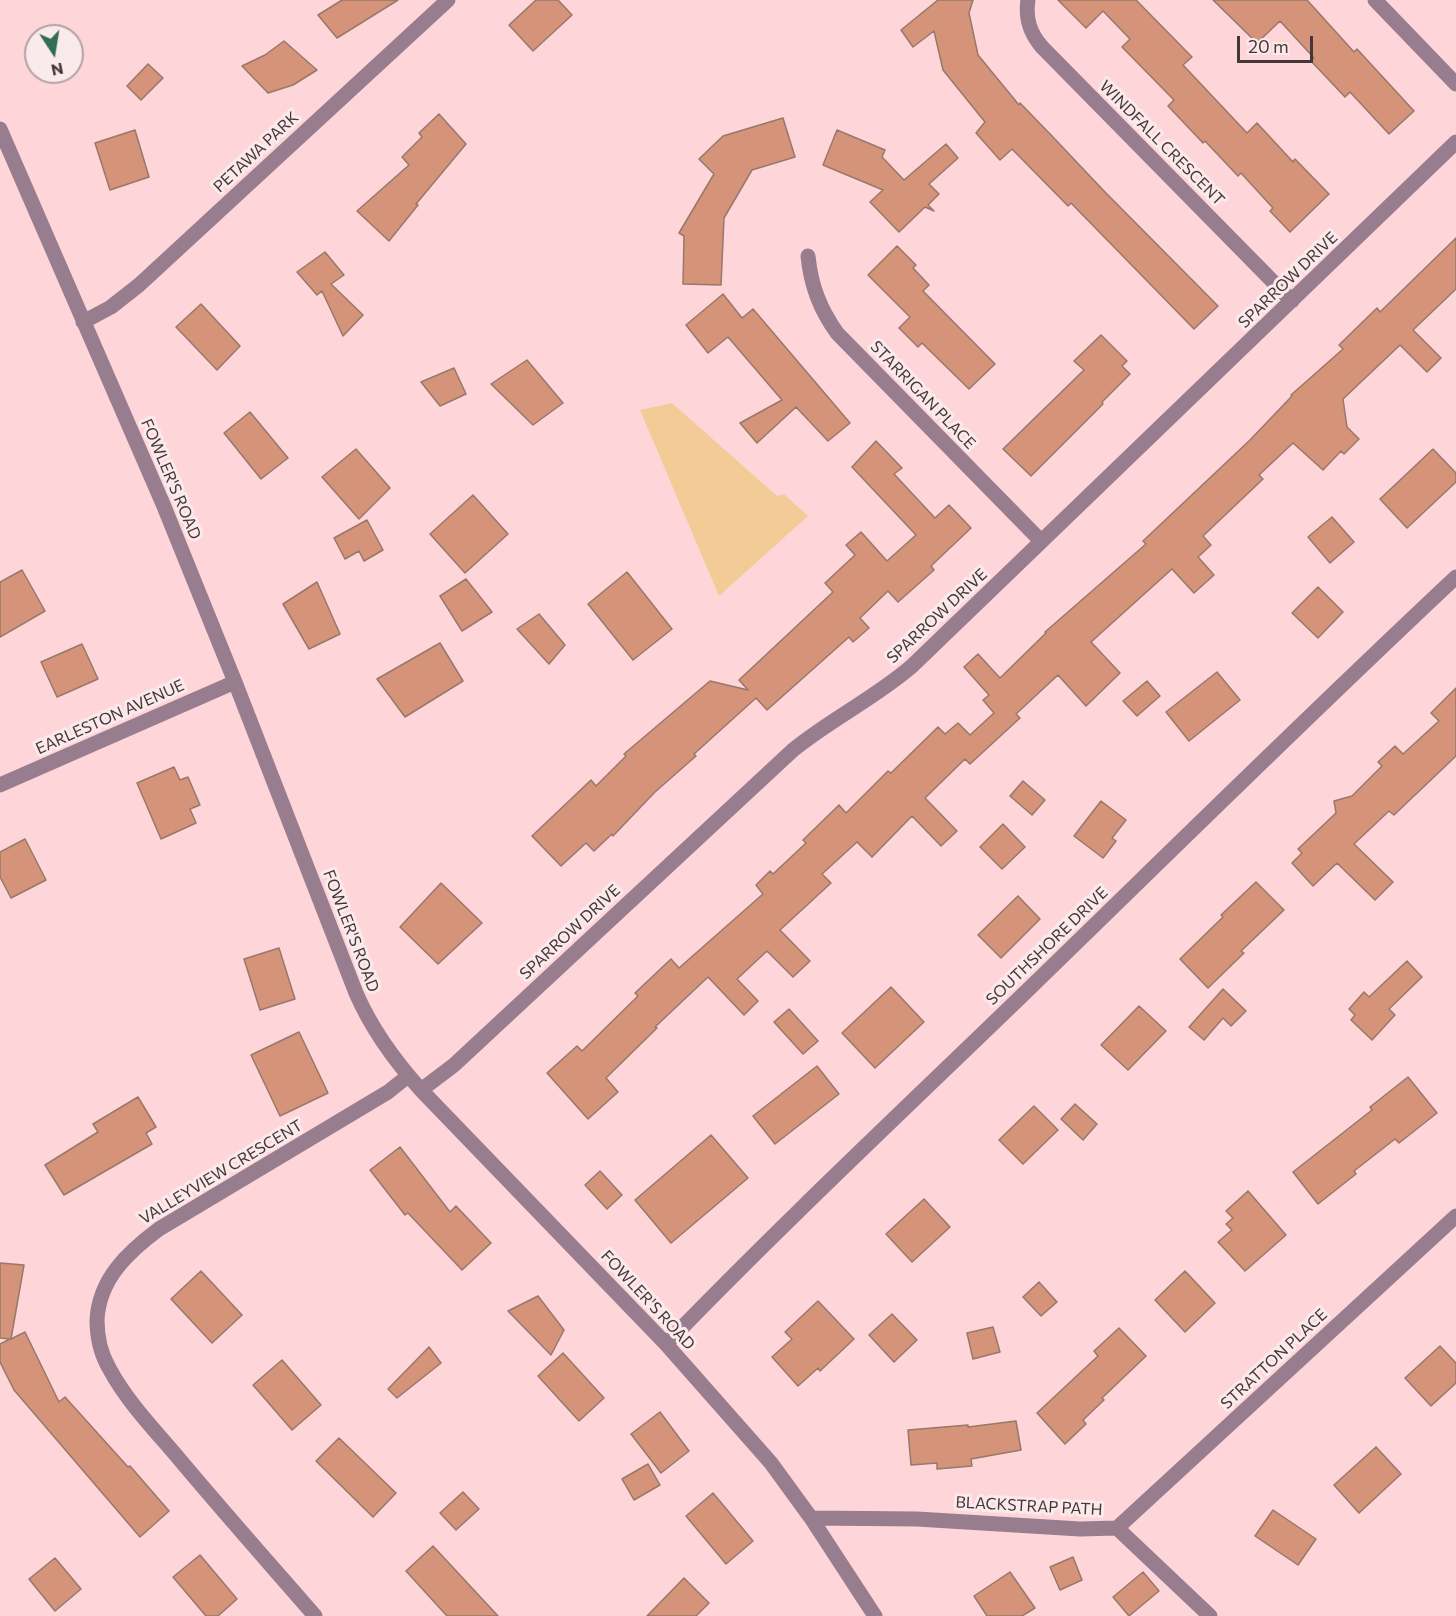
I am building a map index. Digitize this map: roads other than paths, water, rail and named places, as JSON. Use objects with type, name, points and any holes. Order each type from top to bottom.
[{"type":"street","name":"PETAWA PARK","points":[[83,322],[111,307],[139,285],[448,0]]},
{"type":"street","name":"WINDFALL CRESCENT","points":[[1028,0],[1029,28],[1042,47],[1292,301]]},
{"type":"street","points":[[1375,0],[1456,84]]},
{"type":"street","name":"FOWLER'S ROAD","points":[[0,129],[163,504],[360,1003],[379,1038],[408,1076],[666,1344],[771,1463],[811,1518],[875,1616]]},
{"type":"street","name":"SPARROW DRIVE","points":[[421,1090],[454,1065],[793,750],[831,721],[875,695],[912,666],[1456,142]]},
{"type":"street","name":"STARRIGAN PLACE","points":[[808,256],[816,298],[837,333],[1041,542]]},
{"type":"street","name":"SOUTHSHORE DRIVE","points":[[666,1344],[825,1184],[1369,658],[1456,577]]},
{"type":"street","name":"EARLESTON AVENUE","points":[[0,785],[235,682]]},
{"type":"street","name":"VALLEYVIEW CRESCENT","points":[[315,1616],[195,1478],[118,1384],[107,1365],[98,1335],[97,1319],[100,1300],[116,1268],[129,1254],[159,1230],[388,1092],[408,1076]]},
{"type":"street","name":"STRATTON PLACE","points":[[1117,1528],[1456,1216]]},
{"type":"street","name":"BLACKSTRAP PATH","points":[[811,1518],[917,1519],[1117,1528],[1210,1616]]}]
